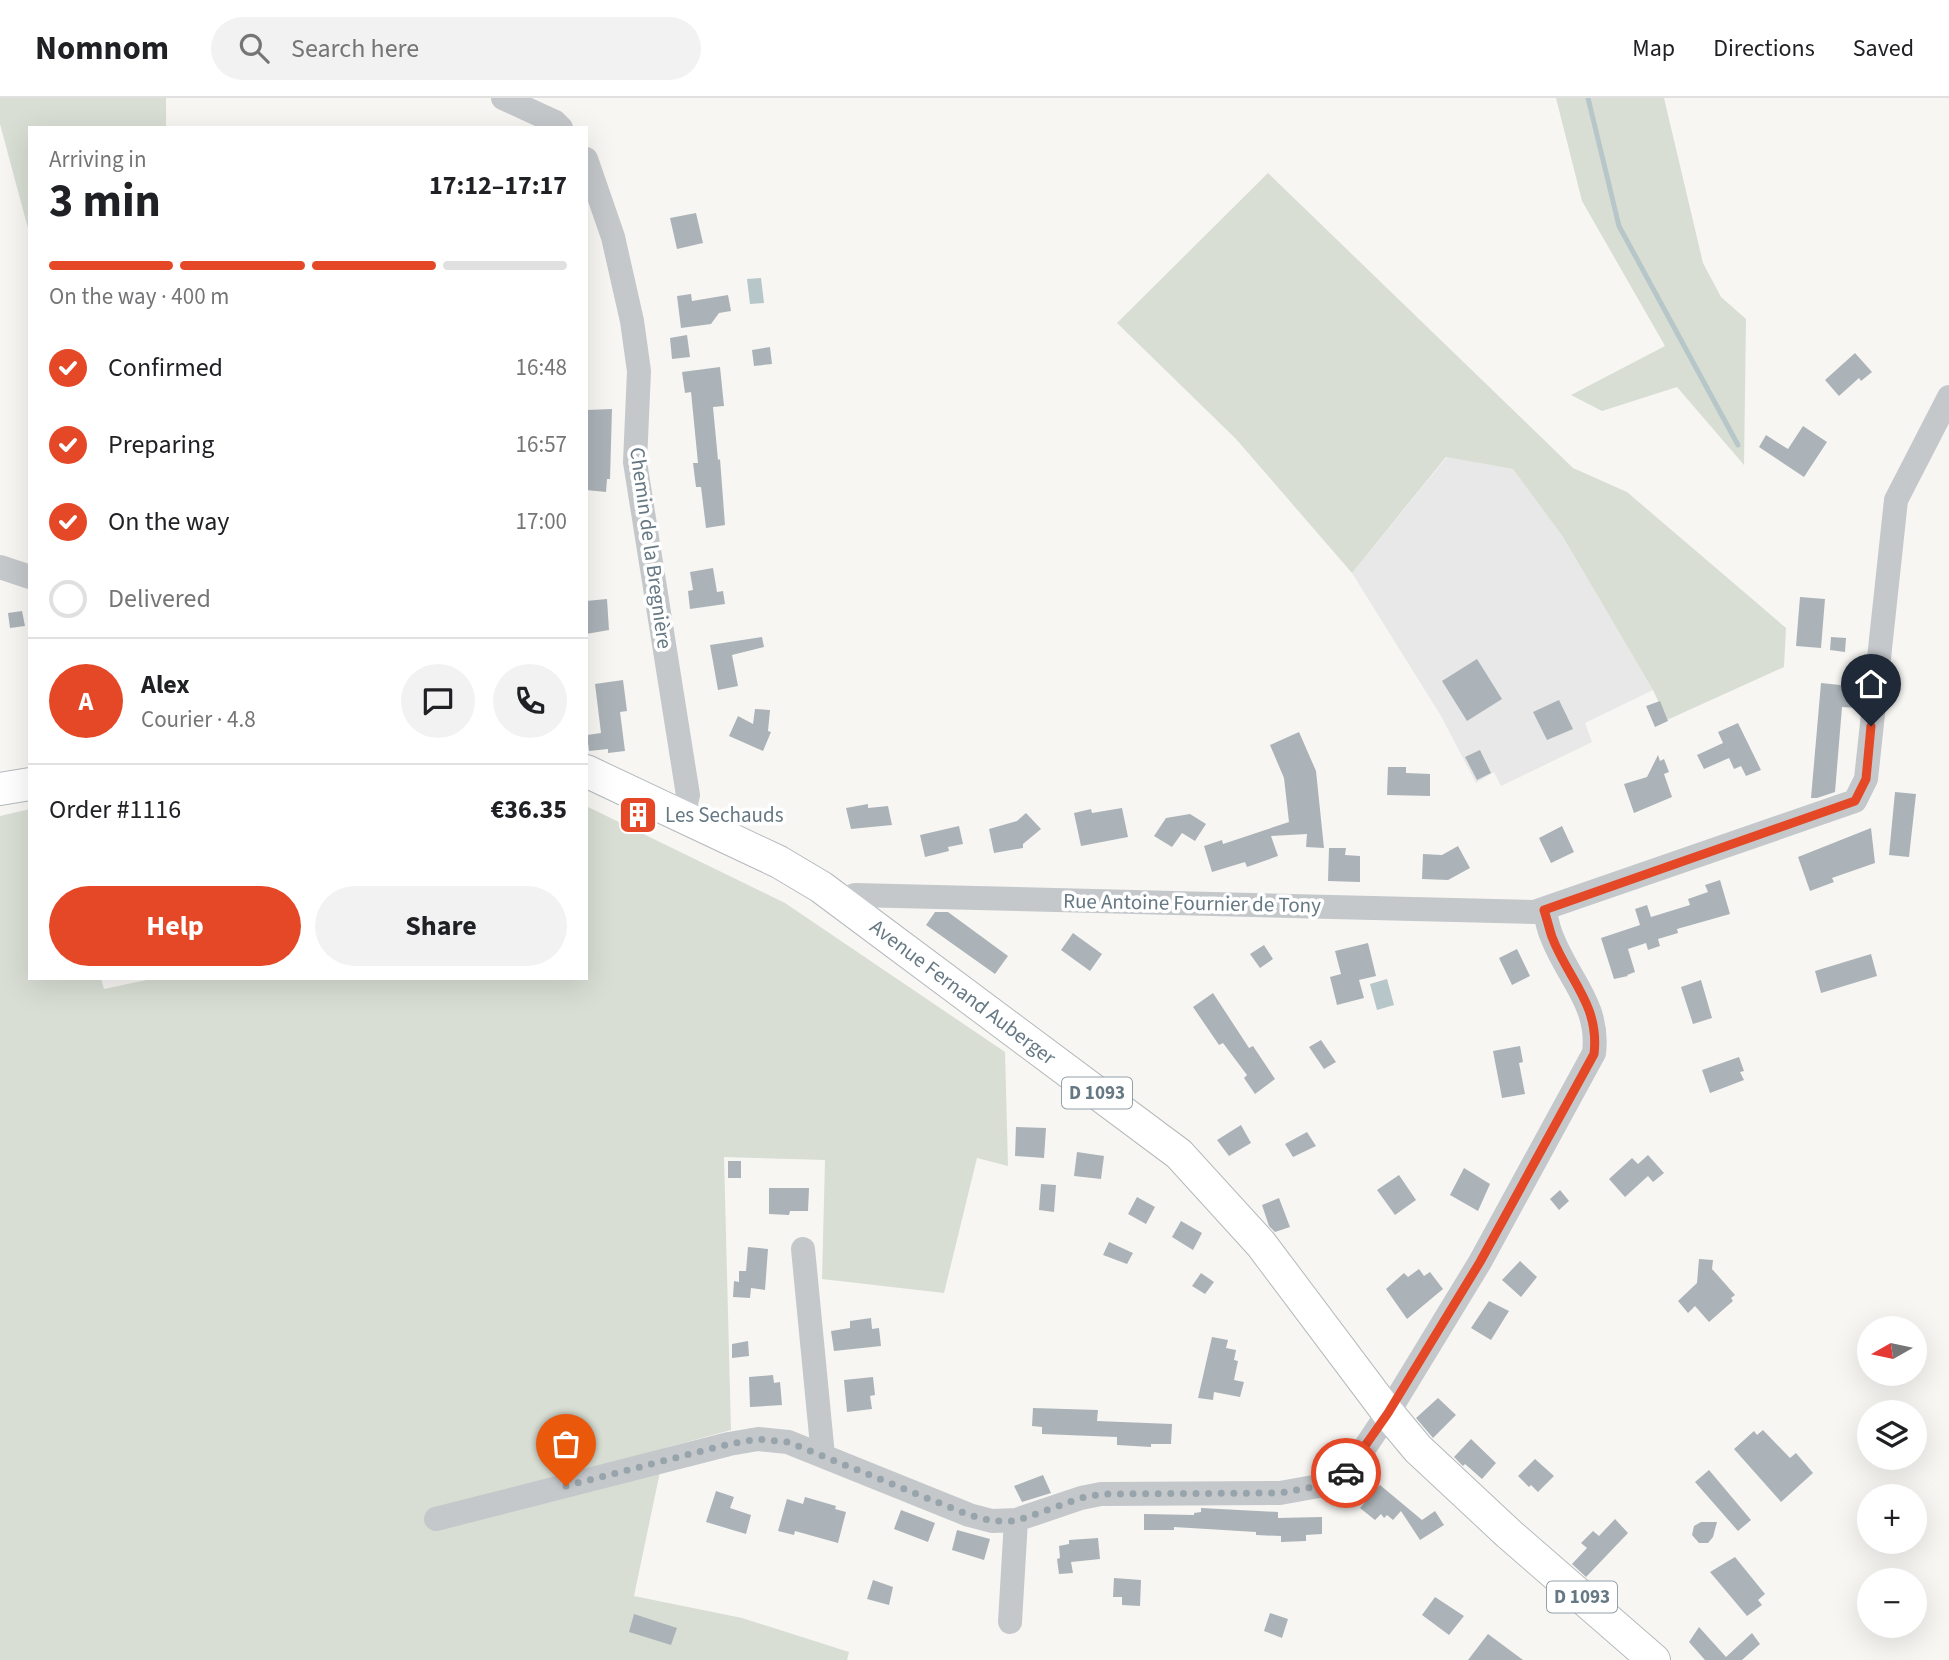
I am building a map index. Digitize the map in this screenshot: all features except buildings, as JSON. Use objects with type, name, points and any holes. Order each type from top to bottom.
[{"type":"main road","name":"Avenue Fernand Auberger","points":[[588,772],[779,862],[841,900],[1179,1154],[1261,1244],[1418,1449],[1509,1534],[1654,1660]]},
{"type":"main road","points":[[0,789],[28,784]]},
{"type":"street","points":[[503,98],[559,126]]},
{"type":"street","name":"Chemin de la Bregnière","points":[[588,165],[613,237],[632,321],[639,370],[635,462],[688,795],[682,816]]},
{"type":"street","name":"Rue Antoine Fournier de Tony","points":[[841,900],[855,895],[1534,912],[1855,801],[1866,779],[1896,500],[1949,397]]},
{"type":"street","points":[[0,567],[28,576]]},
{"type":"street","points":[[436,1520],[758,1439],[788,1442],[969,1515],[992,1521],[1016,1521],[1081,1498],[1101,1494],[1280,1493],[1330,1484],[1349,1471],[1388,1413],[1480,1262],[1594,1054],[1595,1027],[1592,1013],[1552,938],[1544,910]]},
{"type":"street","points":[[803,1249],[823,1456]]},
{"type":"street","points":[[1010,1622],[1016,1521]]},
{"type":"shaded area","points":[[0,98],[166,98],[166,126],[28,126],[28,229],[0,124]]},
{"type":"shaded area","points":[[1556,98],[1664,98],[1703,263],[1721,297],[1746,319],[1744,465],[1677,387],[1602,411],[1571,395],[1665,346],[1582,201]]},
{"type":"shaded area","points":[[1268,173],[1573,468],[1627,492],[1786,628],[1784,667],[1667,720],[1653,690],[1563,537],[1513,469],[1446,457],[1352,573],[1236,439],[1117,323]]},
{"type":"shaded area","points":[[761,278],[764,303],[750,304],[747,279]]},
{"type":"shaded area","points":[[1447,457],[1513,469],[1563,537],[1653,690],[1585,723],[1592,742],[1501,786],[1494,772],[1476,783],[1441,716],[1352,573]]},
{"type":"shaded area","points":[[588,807],[785,903],[1005,1052],[1008,1166],[977,1158],[944,1293],[822,1279],[825,1160],[724,1157],[731,1430],[665,1448],[634,1596],[742,1618],[849,1652],[847,1660],[0,1660],[0,816],[28,809],[28,980],[102,980],[104,989],[147,980],[588,980]]},
{"type":"shaded area","points":[[1387,979],[1394,1005],[1377,1010],[1370,984]]},
{"type":"waterway","points":[[1588,98],[1619,226],[1738,445]]},
{"type":"way so far","points":[[566,1486],[758,1439],[788,1442],[969,1515],[992,1521],[1016,1521],[1081,1498],[1101,1494],[1280,1493],[1330,1484],[1346,1473]]},
{"type":"place","name":"Les Sechauds","points":[[638,815]]},
{"type":"route","points":[[1346,1473],[1388,1413],[1480,1262],[1594,1054],[1595,1027],[1592,1013],[1552,938],[1544,910],[1855,801],[1866,779],[1871,726]]}]
